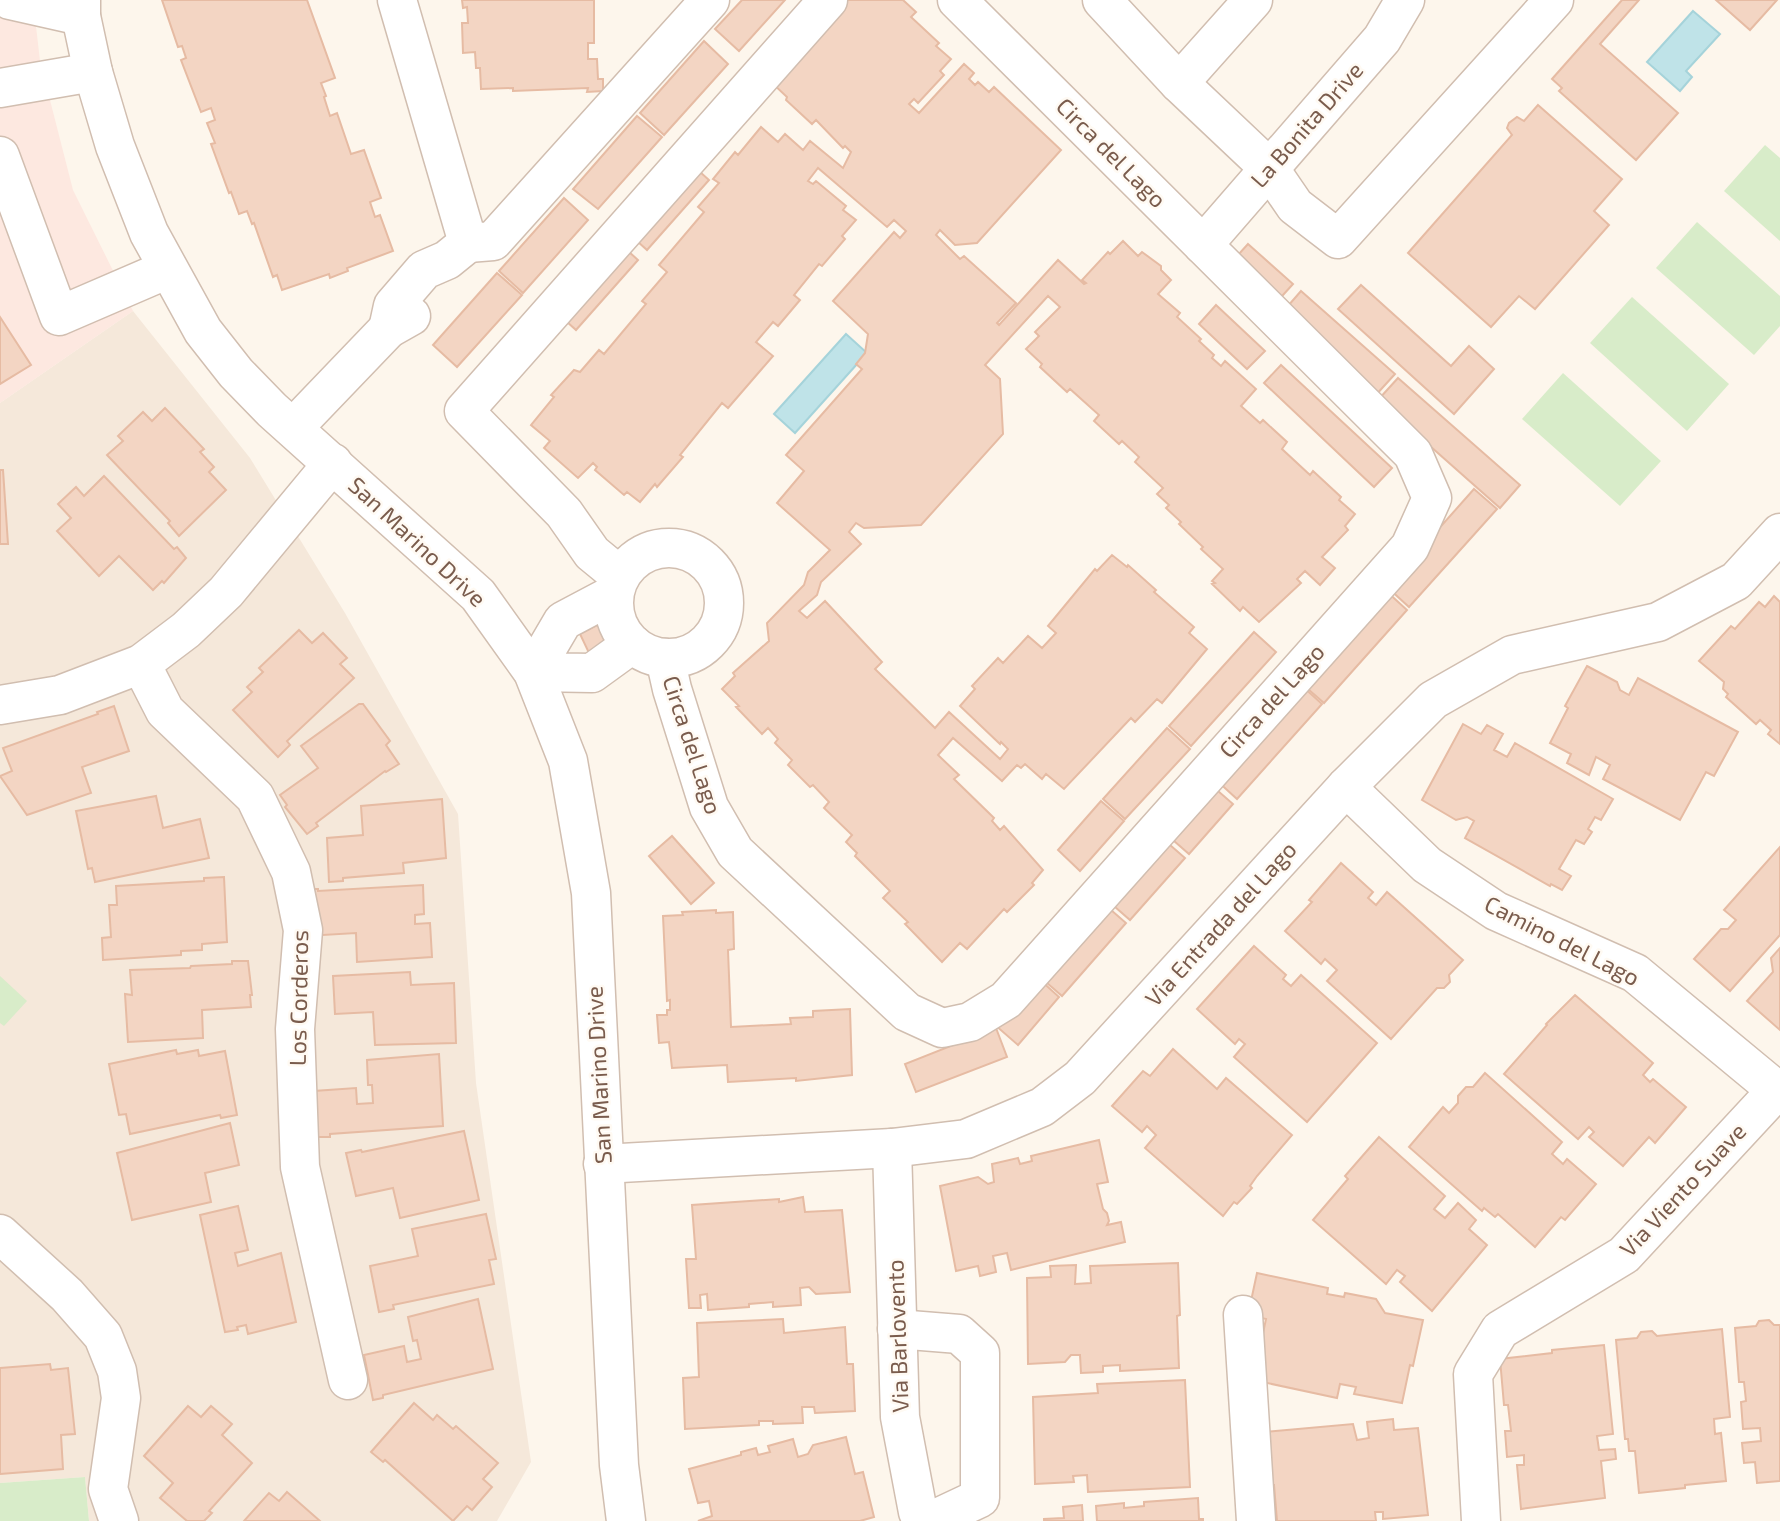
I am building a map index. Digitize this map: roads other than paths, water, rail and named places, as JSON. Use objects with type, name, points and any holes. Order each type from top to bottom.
[{"type":"street","points":[[10,0],[81,8]]},
{"type":"street","points":[[294,427],[388,329],[408,319],[439,285],[458,251],[397,0]]},
{"type":"street","points":[[458,251],[493,240],[710,0]]},
{"type":"street","points":[[648,651],[592,673],[533,672],[563,621],[617,585],[564,513],[464,411],[828,0]]},
{"type":"street","name":"Circa del Lago","points":[[648,651],[683,657],[699,649],[712,637],[721,621],[724,604],[722,586],[714,570],[700,557],[683,549],[665,548],[647,552],[632,562],[617,585],[614,612],[620,630],[648,651],[672,690],[709,807],[735,852],[907,1012],[942,1028],[970,1022],[1006,1000],[1410,547],[1432,498],[1412,454],[957,0]]},
{"type":"street","points":[[1102,0],[1179,83],[1269,168],[1295,206],[1338,239],[1554,0]]},
{"type":"street","points":[[1179,83],[1254,0]]},
{"type":"street","name":"La Bonita Drive","points":[[1203,244],[1382,39],[1405,0]]},
{"type":"street","name":"San Marino Drive","points":[[81,8],[93,72],[115,146],[149,233],[203,331],[272,410],[478,595],[533,672],[568,761],[591,893],[619,1465],[626,1521]]},
{"type":"street","points":[[0,88],[93,72]]},
{"type":"street","points":[[0,156],[58,316],[168,269]]},
{"type":"street","points":[[0,705],[61,695],[141,664],[186,630],[226,592],[333,463]]},
{"type":"street","name":"Via Entrada del Lago","points":[[603,1164],[892,1148],[965,1139],[1042,1107],[1080,1078],[1346,787],[1433,700],[1512,655],[1658,622],[1736,581],[1780,533]]},
{"type":"street","name":"Los Corderos","points":[[141,664],[165,711],[255,797],[291,872],[303,930],[295,1030],[300,1167],[348,1380]]},
{"type":"street","name":"Camino del Lago","points":[[1346,787],[1427,865],[1496,911],[1635,973],[1778,1091]]},
{"type":"street","name":"Via Viento Suave","points":[[1481,1521],[1473,1374],[1500,1329],[1624,1255],[1778,1091]]},
{"type":"street","name":"Via Barlovento","points":[[892,1148],[900,1417],[918,1512],[924,1521]]},
{"type":"street","points":[[0,1234],[67,1295],[103,1336],[117,1371],[121,1398],[107,1489],[119,1521]]},
{"type":"street","points":[[1243,1315],[1256,1521]]},
{"type":"street","points":[[897,1329],[959,1334],[980,1353],[980,1498],[931,1521]]},
{"type":"water","points":[[1693,11],[1720,34],[1686,71],[1692,77],[1680,91],[1647,62]]},
{"type":"water","points":[[846,334],[867,353],[795,433],[774,414]]}]
